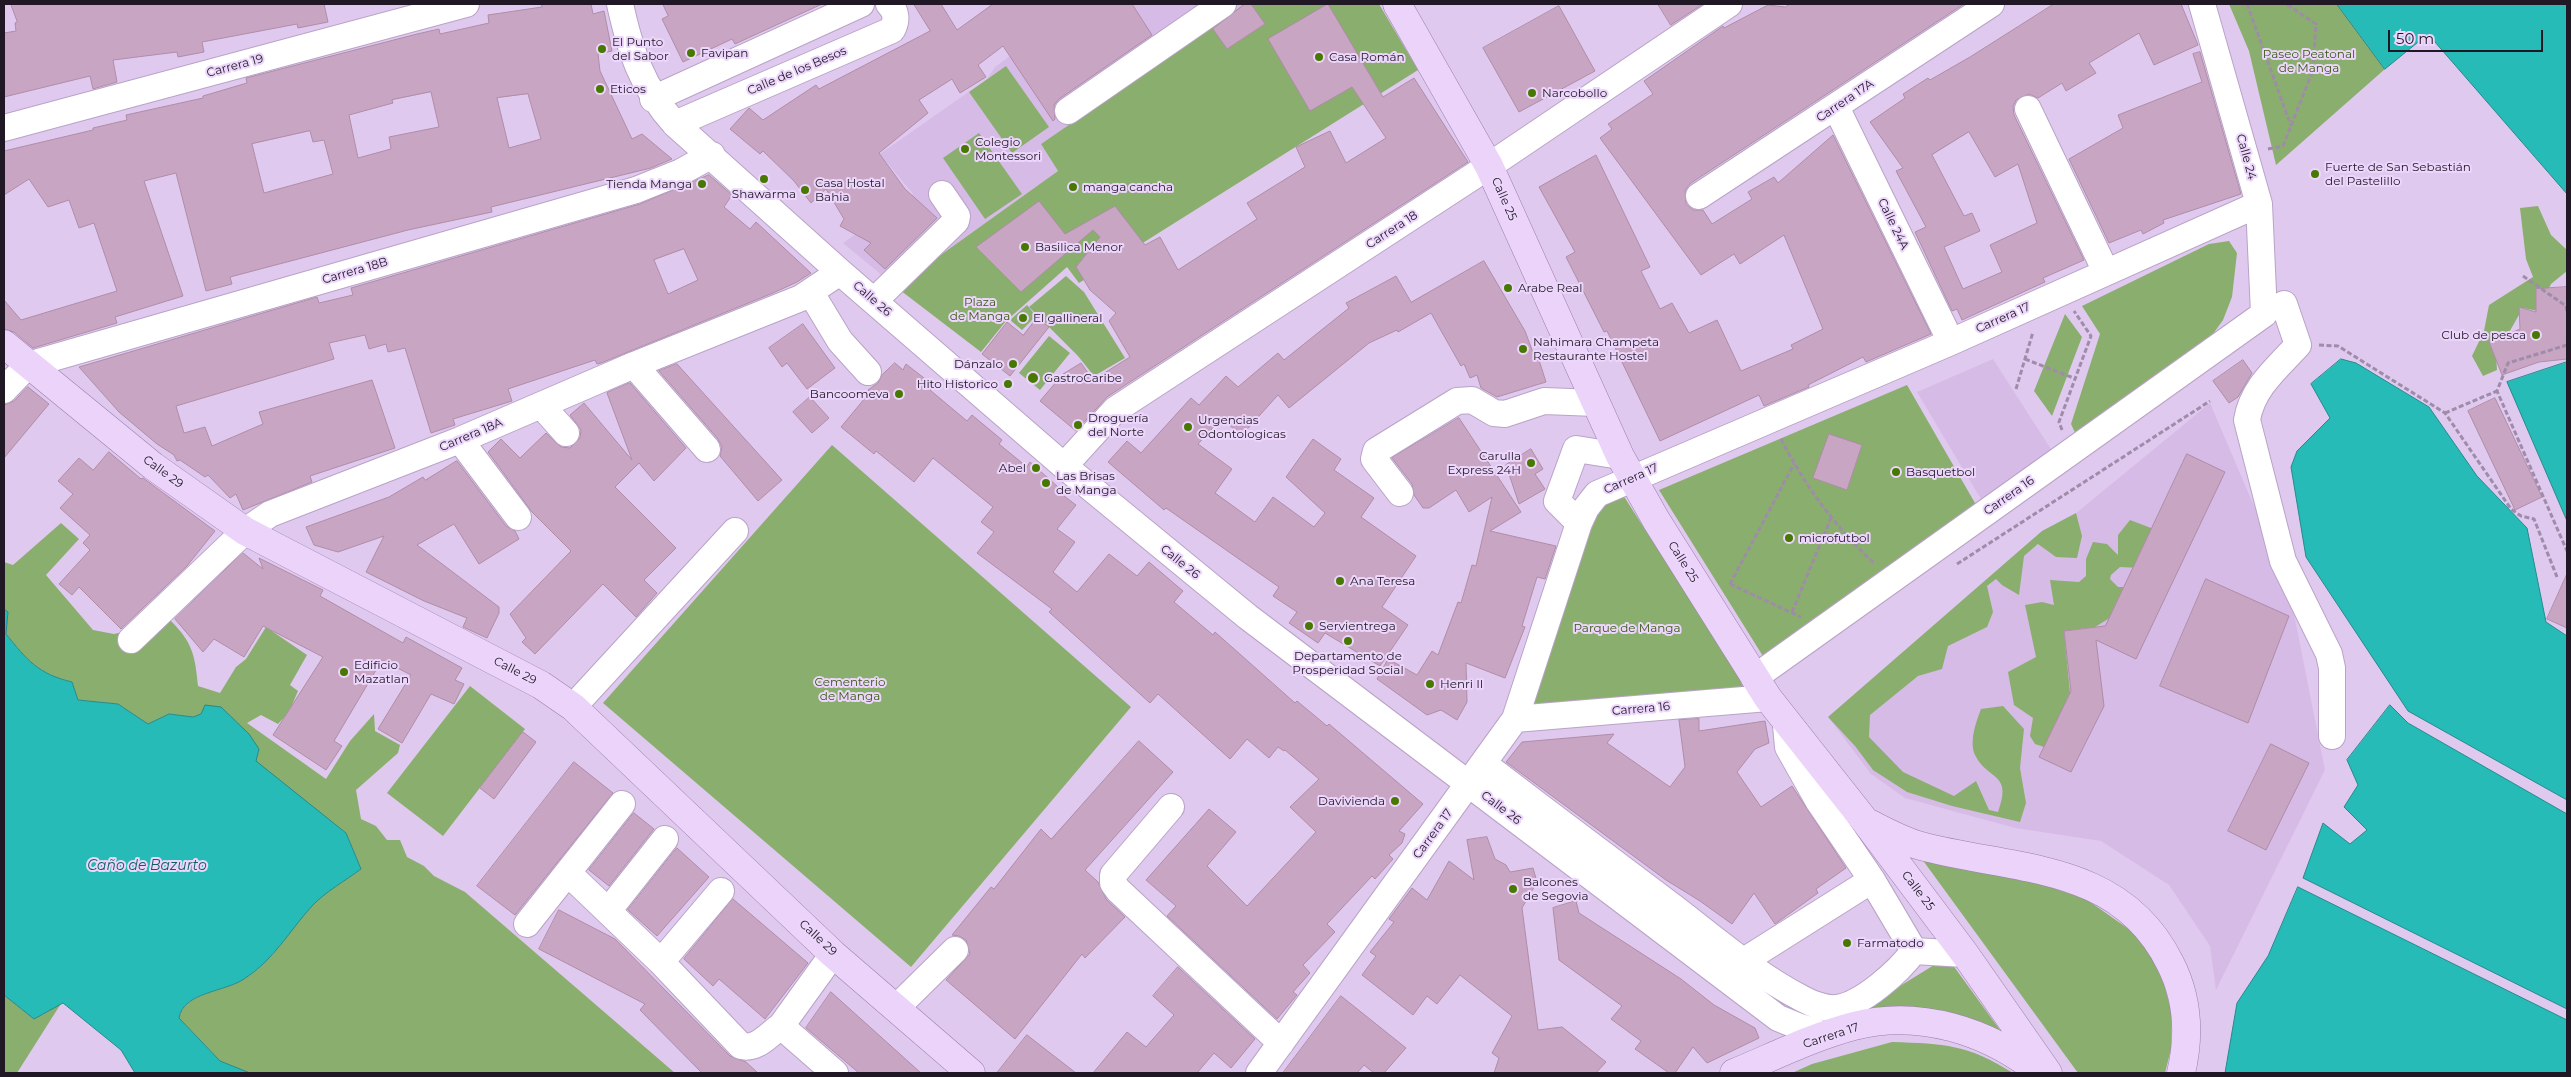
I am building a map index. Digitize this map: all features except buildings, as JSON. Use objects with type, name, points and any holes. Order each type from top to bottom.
[{"type":"main road","name":"Calle 25","points":[[1397,4],[1490,166],[1626,467],[1761,688],[1786,725],[1863,818],[1964,954],[2048,1073]]},
{"type":"main road","name":"Calle 29","points":[[4,344],[154,466],[245,531],[541,685],[573,707],[833,954],[971,1073]]},
{"type":"main road","points":[[1863,818],[1893,835],[1921,846],[2062,875],[2095,887],[2123,904],[2144,923],[2161,945],[2178,978],[2185,1005],[2187,1033],[2181,1073]]},
{"type":"main road","name":"Carrera 17","points":[[1734,1073],[1826,1035],[1856,1026],[1887,1021],[1918,1021],[1950,1026],[1979,1036],[2008,1050],[2040,1073]]},
{"type":"street","name":"Carrera 19","points":[[4,128],[466,4]]},
{"type":"street","name":"Calle 26","points":[[620,4],[628,42],[653,99],[675,124],[712,155],[840,272],[1064,466],[1248,618],[1477,774],[1721,974],[1778,1018],[1800,1028],[1826,1035]]},
{"type":"street","points":[[653,99],[861,4]]},
{"type":"street","name":"Calle de los Besos","points":[[675,124],[892,30],[896,19],[894,8],[890,4]]},
{"type":"street","points":[[1068,111],[1223,4]]},
{"type":"street","name":"Carrera 18","points":[[1064,466],[1115,410],[1490,166],[1729,4]]},
{"type":"street","name":"Carrera 17A","points":[[1699,196],[1991,4]]},
{"type":"street","name":"Calle 24","points":[[2202,4],[2259,204],[2274,309],[2298,345]]},
{"type":"street","name":"Calle 24A","points":[[1836,107],[1951,342]]},
{"type":"street","points":[[2028,109],[2106,272]]},
{"type":"street","name":"Carrera 18B","points":[[28,365],[636,190],[681,172],[712,155]]},
{"type":"street","points":[[874,301],[956,221],[957,216],[942,194]]},
{"type":"street","name":"Carrera 17","points":[[1259,1073],[1477,774],[1514,719],[1579,523],[1586,508],[1597,494],[1626,467],[1951,342],[2259,204]]},
{"type":"street","name":"Carrera 18A","points":[[131,640],[245,531],[270,514],[460,440],[634,365],[811,293],[840,272]]},
{"type":"street","points":[[811,293],[840,341],[868,372]]},
{"type":"street","name":"Carrera 16","points":[[1514,719],[1761,688],[2274,309]]},
{"type":"street","points":[[2298,345],[2258,389],[2249,407],[2247,420],[2283,561],[2329,654],[2332,668],[2332,736]]},
{"type":"street","points":[[4,390],[28,365]]},
{"type":"street","points":[[634,365],[707,449]]},
{"type":"street","points":[[1400,493],[1374,459],[1376,451],[1457,401],[1472,400],[1494,413],[1505,414],[1544,401],[1596,403]]},
{"type":"street","points":[[541,405],[566,434]]},
{"type":"street","points":[[460,440],[518,517]]},
{"type":"street","points":[[1579,523],[1557,501],[1576,449],[1626,467]]},
{"type":"street","points":[[573,707],[735,531]]},
{"type":"street","points":[[1786,725],[1788,746],[1914,951]]},
{"type":"street","points":[[1477,774],[1745,962],[1804,1000],[1819,1006],[1836,1008],[1861,998],[1883,984],[1902,968],[1914,951]]},
{"type":"street","points":[[527,924],[569,874],[622,804]]},
{"type":"street","points":[[1170,807],[1113,875],[1113,883],[1125,897],[1281,1043]]},
{"type":"street","points":[[1840,833],[1863,818]]},
{"type":"street","points":[[608,911],[665,840]]},
{"type":"street","points":[[569,874],[661,962],[741,1046],[750,1048],[780,1026],[833,954]]},
{"type":"street","points":[[1721,974],[1745,962],[1872,880]]},
{"type":"street","points":[[661,962],[721,892]]},
{"type":"street","points":[[896,1008],[955,950]]},
{"type":"street","points":[[1914,951],[1964,954]]},
{"type":"street","points":[[780,1026],[835,1073]]},
{"type":"path","points":[[2247,4],[2292,126]]},
{"type":"path","points":[[2245,152],[2283,146],[2313,70],[2316,24],[2286,4]]},
{"type":"path","points":[[2523,276],[2566,306],[2567,312]]},
{"type":"path","points":[[2066,439],[2059,422],[2090,336],[2070,306]]},
{"type":"path","points":[[2016,389],[2035,324]]},
{"type":"path","points":[[2298,345],[2338,346],[2445,413],[2511,509],[2521,516],[2534,518],[2556,577]]},
{"type":"path","points":[[2567,345],[2508,363],[2497,391],[2567,551]]},
{"type":"path","points":[[2025,359],[2076,379]]},
{"type":"path","points":[[2445,413],[2497,391]]},
{"type":"path","points":[[1950,569],[2210,401]]},
{"type":"path","points":[[1779,434],[1794,464],[1831,518],[1875,564]]},
{"type":"path","points":[[1724,587],[1730,584],[1794,464]]},
{"type":"path","points":[[1792,612],[1831,518]]},
{"type":"path","points":[[1730,584],[1801,617],[1802,625]]},
{"type":"shaded area","name":"Colegio Montessori","points":[[1081,4],[1254,4],[1041,144],[1058,171],[896,287],[843,243],[913,194],[880,154],[987,79],[995,67]]},
{"type":"shaded area","points":[[1993,359],[2056,457],[1982,501],[1917,392]]},
{"type":"shaded area","points":[[2210,403],[2257,513],[2294,614],[2325,770],[2216,990],[2210,946],[2169,885],[2101,841],[2015,828],[1905,798],[1871,774],[1828,717]]},
{"type":"green space","name":"Casa Román","points":[[1245,4],[1379,4],[1418,70],[1079,283],[1067,267],[1006,321],[981,352],[896,287],[1058,171],[1041,144]]},
{"type":"green space","name":"Paseo Peatonal de Manga","points":[[2229,4],[2337,4],[2385,69],[2276,165],[2249,51]]},
{"type":"green space","points":[[1006,66],[1049,127],[1012,153],[969,92]]},
{"type":"green space","points":[[979,133],[1022,194],[985,219],[943,158]]},
{"type":"green space","points":[[2538,206],[2551,235],[2567,250],[2567,271],[2551,284],[2538,311],[2523,308],[2496,355],[2497,370],[2483,376],[2472,356],[2484,331],[2489,305],[2533,277],[2526,259],[2520,208]]},
{"type":"green space","points":[[2229,241],[2237,253],[2232,297],[2223,320],[2205,345],[2078,439],[2071,424],[2100,334],[2082,306],[2209,244]]},
{"type":"green space","points":[[1066,276],[1084,292],[1125,358],[1094,376],[1078,356],[1029,307]]},
{"type":"green space","name":"El gallineral","points":[[1027,305],[1036,316],[1022,330],[1010,320]]},
{"type":"green space","points":[[2065,314],[2082,337],[2052,416],[2034,391]]},
{"type":"green space","points":[[1049,336],[1070,353],[1040,390],[1019,373]]},
{"type":"green space","points":[[1907,385],[1979,510],[1766,661],[1659,490]]},
{"type":"green space","name":"Cementerio de Manga","points":[[832,445],[1131,707],[911,967],[603,703]]},
{"type":"green space","name":"Parque de Manga","points":[[1623,495],[1747,689],[1528,705],[1590,522],[1605,505]]},
{"type":"green space","points":[[2076,513],[2082,536],[2077,558],[2056,557],[2038,544],[2024,556],[2019,595],[1996,579],[1987,586],[1993,612],[1987,627],[1948,646],[1942,669],[1918,676],[1870,715],[1869,737],[1903,772],[1954,796],[1976,781],[1989,810],[1998,812],[2003,790],[2001,783],[1980,763],[1975,755],[1973,738],[1981,709],[2003,706],[2024,729],[2020,768],[2026,803],[2020,822],[1952,806],[1907,792],[1873,770],[1855,746],[1828,717],[2042,531]]},
{"type":"green space","points":[[2130,520],[2151,528],[2160,547],[2141,568],[2120,567],[2111,575],[2110,579],[2118,587],[2136,587],[2123,616],[2108,619],[2095,627],[2064,631],[2070,693],[2044,747],[2035,744],[2030,736],[2033,718],[2014,705],[2008,672],[2036,657],[2025,605],[2042,602],[2054,605],[2050,580],[2079,582],[2086,576],[2086,559],[2093,542],[2107,544],[2118,555],[2118,535]]},
{"type":"green space","points":[[61,523],[79,539],[46,575],[93,630],[114,634],[171,621],[184,636],[192,650],[198,686],[220,693],[236,667],[246,659],[266,627],[307,655],[290,685],[298,691],[289,712],[278,724],[261,715],[247,723],[326,779],[350,741],[374,714],[375,731],[400,745],[398,753],[356,790],[361,819],[376,826],[387,840],[400,840],[407,857],[424,866],[434,876],[465,892],[675,1073],[250,1073],[220,1061],[179,1018],[182,1009],[197,998],[236,983],[254,972],[280,945],[316,901],[361,869],[346,833],[274,778],[201,714],[193,717],[169,714],[148,724],[118,704],[78,700],[72,682],[50,675],[34,665],[20,651],[6,634],[8,612],[4,609],[4,562],[13,565]]},
{"type":"green space","points":[[470,686],[525,729],[443,836],[387,793]]},
{"type":"green space","points":[[1919,855],[1992,868],[2086,899],[2154,947],[2172,1013],[2171,1049],[2165,1073],[2078,1073]]},
{"type":"green space","points":[[1947,957],[2000,1030],[1954,1014],[1858,1012]]},
{"type":"green space","points":[[4,995],[34,1019],[62,1002],[17,1073],[4,1073]]},
{"type":"green space","points":[[1892,1042],[1955,1047],[1982,1056],[2013,1073],[1792,1073],[1812,1064]]},
{"type":"water","points":[[2337,4],[2567,4],[2567,194],[2428,34],[2385,69]]},
{"type":"water","points":[[2341,359],[2356,363],[2429,407],[2477,476],[2527,528],[2546,622],[2567,636],[2567,800],[2408,711],[2306,557],[2291,467],[2297,451],[2330,418],[2311,384]]},
{"type":"water","points":[[2567,362],[2567,521],[2507,382]]},
{"type":"water","name":"Caño de Bazurto","points":[[4,609],[8,612],[6,634],[13,643],[34,665],[50,675],[72,682],[78,700],[118,704],[148,724],[169,714],[193,717],[201,714],[205,705],[221,707],[249,734],[259,749],[256,761],[346,833],[361,869],[317,901],[272,954],[254,972],[236,983],[196,998],[182,1009],[179,1018],[220,1061],[250,1073],[135,1073],[121,1050],[63,1003],[34,1019],[4,995]]},
{"type":"water","points":[[2390,705],[2408,723],[2567,814],[2567,1009],[2303,878],[2323,823],[2350,844],[2367,830],[2344,807],[2358,785],[2347,760]]},
{"type":"water","points":[[2298,887],[2567,1020],[2567,1073],[2225,1073],[2237,1003],[2268,956]]},
{"type":"place","name":"El Punto del Sabor","points":[[602,49]]},
{"type":"place","name":"Favipan","points":[[691,53]]},
{"type":"place","name":"Casa Román","points":[[1319,57]]},
{"type":"place","name":"Eticos","points":[[600,89]]},
{"type":"place","name":"Narcobollo","points":[[1532,93]]},
{"type":"place","name":"Colegio Montessori","points":[[965,149]]},
{"type":"place","name":"Fuerte de San Sebastián del Pastelillo","points":[[2315,174]]},
{"type":"place","name":"Shawarma","points":[[764,179]]},
{"type":"place","name":"Tienda Manga","points":[[702,184]]},
{"type":"place","name":"manga cancha","points":[[1073,187]]},
{"type":"place","name":"Casa Hostal Bahia","points":[[805,190]]},
{"type":"place","name":"Basilica Menor","points":[[1025,247]]},
{"type":"place","name":"Arabe Real","points":[[1508,288]]},
{"type":"place","name":"El gallineral","points":[[1023,318]]},
{"type":"place","name":"Club de pesca","points":[[2536,335]]},
{"type":"place","name":"Nahimara Champeta Restaurante Hostel","points":[[1523,349]]},
{"type":"place","name":"Dánzalo","points":[[1013,364]]},
{"type":"place","name":"GastroCaribe","points":[[1033,378]]},
{"type":"place","name":"Hito Historico","points":[[1008,384]]},
{"type":"place","name":"Bancoomeva","points":[[899,394]]},
{"type":"place","name":"Droguería del Norte","points":[[1078,425]]},
{"type":"place","name":"Urgencias Odontologicas","points":[[1188,427]]},
{"type":"place","name":"Carulla Express 24H","points":[[1531,463]]},
{"type":"place","name":"Abel","points":[[1036,468]]},
{"type":"place","name":"Basquetbol","points":[[1896,472]]},
{"type":"place","name":"Las Brisas de Manga","points":[[1046,483]]},
{"type":"place","name":"microfutbol","points":[[1789,538]]},
{"type":"place","name":"Ana Teresa","points":[[1340,581]]},
{"type":"place","name":"Servientrega","points":[[1309,626]]},
{"type":"place","name":"Departamento de Prosperidad Social","points":[[1348,641]]},
{"type":"place","name":"Edificio Mazatlan","points":[[344,672]]},
{"type":"place","name":"Henri II","points":[[1430,684]]},
{"type":"place","name":"Davivienda","points":[[1395,801]]},
{"type":"place","name":"Balcones de Segovia","points":[[1513,889]]},
{"type":"place","name":"Farmatodo","points":[[1847,943]]},
{"type":"park label","name":"Plaza de Manga","points":[[980,309]]}]
